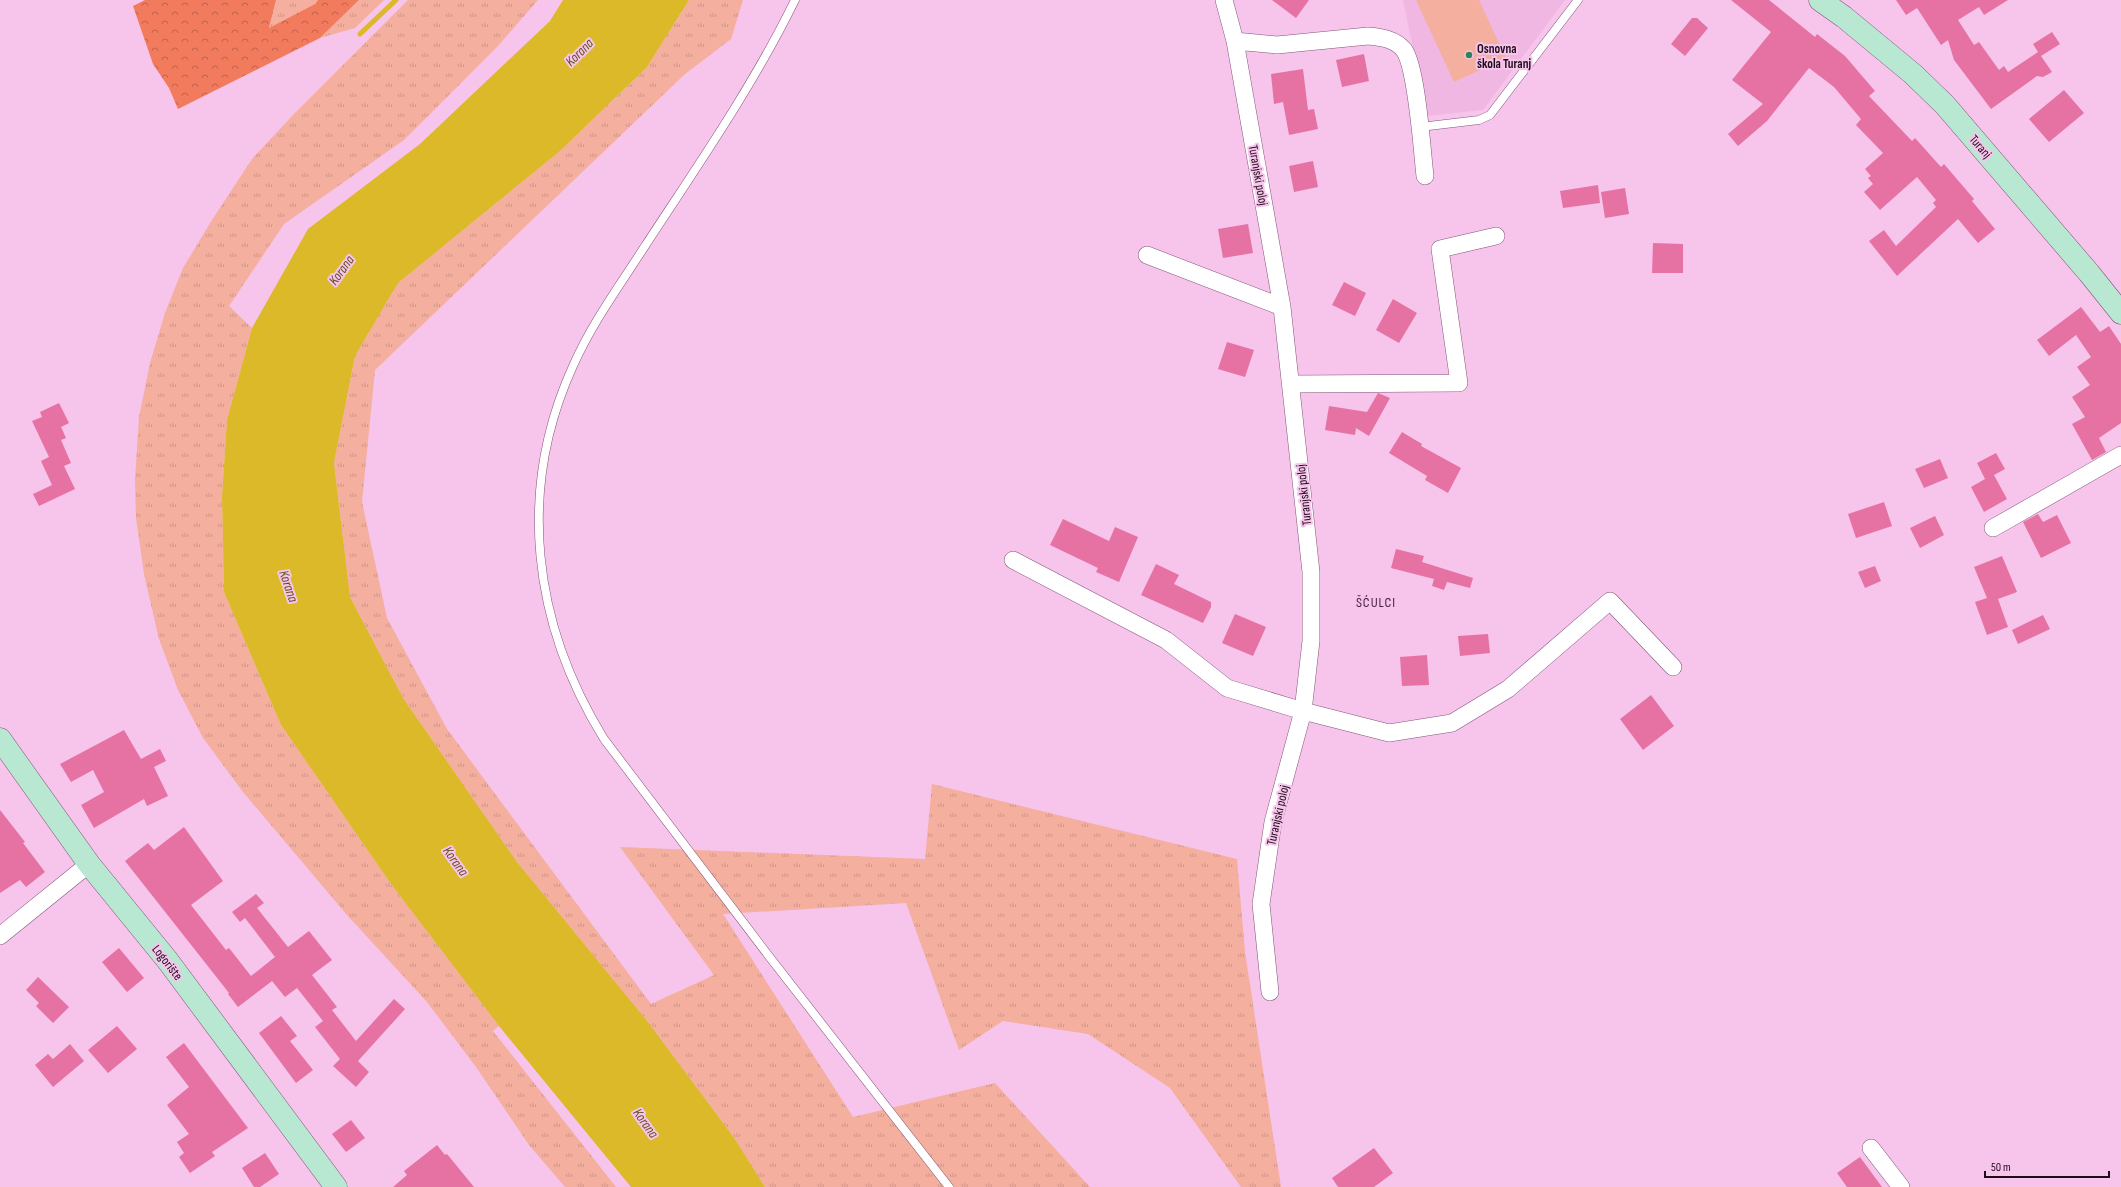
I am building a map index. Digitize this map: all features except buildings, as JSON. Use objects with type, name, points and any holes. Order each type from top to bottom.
[{"type":"main road","name":"Turanj","points":[[1820,0],[1844,17],[1913,74],[1945,105],[2089,273],[2121,313]]},
{"type":"main road","name":"Logorište","points":[[0,739],[89,864],[168,961],[336,1187]]},
{"type":"street","name":"Turanjski poloj","points":[[1224,0],[1235,41],[1282,307],[1292,384],[1310,572],[1311,641],[1303,712],[1273,822],[1261,904],[1270,992]]},
{"type":"street","points":[[1235,41],[1277,45],[1368,36],[1382,37],[1394,41],[1403,50],[1409,62],[1420,126],[1425,176]]},
{"type":"street","points":[[1292,384],[1459,383],[1440,249],[1496,236]]},
{"type":"street","points":[[1148,255],[1282,307]]},
{"type":"street","points":[[1993,528],[2121,455]]},
{"type":"street","points":[[1013,560],[1166,640],[1227,688],[1303,712],[1389,732],[1452,723],[1508,690],[1610,601],[1673,667]]},
{"type":"street","points":[[0,936],[89,864]]},
{"type":"street","points":[[1871,1148],[1900,1187]]},
{"type":"lane","points":[[795,0],[745,92],[600,315],[573,366],[553,420],[543,470],[539,506],[541,568],[549,613],[562,657],[584,706],[604,739],[768,956],[949,1187]]},
{"type":"lane","points":[[1420,126],[1479,120],[1490,115],[1578,0]]},
{"type":"shaded area","name":"Osnovna škola Turanj","points":[[1403,0],[1565,0],[1483,110],[1427,116]]},
{"type":"green space","points":[[145,0],[276,0],[269,28],[315,4],[318,0],[359,0],[320,38],[178,109],[169,88],[153,64],[133,6]]},
{"type":"green space","points":[[276,0],[318,0],[315,4],[269,29]]},
{"type":"green space","points":[[359,0],[384,0],[355,28],[320,38]]},
{"type":"green space","points":[[408,0],[538,0],[498,46],[404,140],[284,224],[229,306],[252,328],[227,420],[222,496],[224,592],[281,725],[391,884],[499,1026],[493,1031],[616,1187],[565,1187],[529,1145],[476,1067],[427,1002],[347,915],[243,792],[203,738],[178,690],[159,639],[144,574],[136,518],[135,480],[139,417],[150,363],[165,313],[183,268],[252,159],[294,114]]},
{"type":"green space","points":[[689,0],[743,0],[731,39],[685,74],[375,370],[362,502],[387,618],[447,729],[651,1004],[714,975],[620,847],[925,859],[932,784],[1237,859],[1245,952],[1281,1187],[1241,1187],[1170,1088],[1088,1034],[1003,1021],[959,1050],[906,903],[723,914],[853,1117],[995,1083],[1090,1187],[765,1187],[735,1139],[648,1022],[517,862],[403,698],[350,597],[334,463],[355,356],[398,283],[560,151],[647,67]]},
{"type":"green space","points":[[1416,0],[1479,0],[1506,58],[1454,82]]},
{"type":"water","name":"Korana","points":[[563,0],[689,0],[647,67],[560,151],[398,283],[355,356],[334,463],[350,597],[403,698],[517,862],[648,1022],[735,1139],[765,1187],[631,1187],[499,1026],[391,884],[281,725],[224,592],[222,496],[227,420],[252,328],[308,229],[420,144],[550,21]]},
{"type":"waterway","points":[[360,34],[396,0]]},
{"type":"place","name":"Osnovna škola Turanj","points":[[1469,55]]},
{"type":"district","name":"ŠĆULCI","points":[[1376,602]]}]
